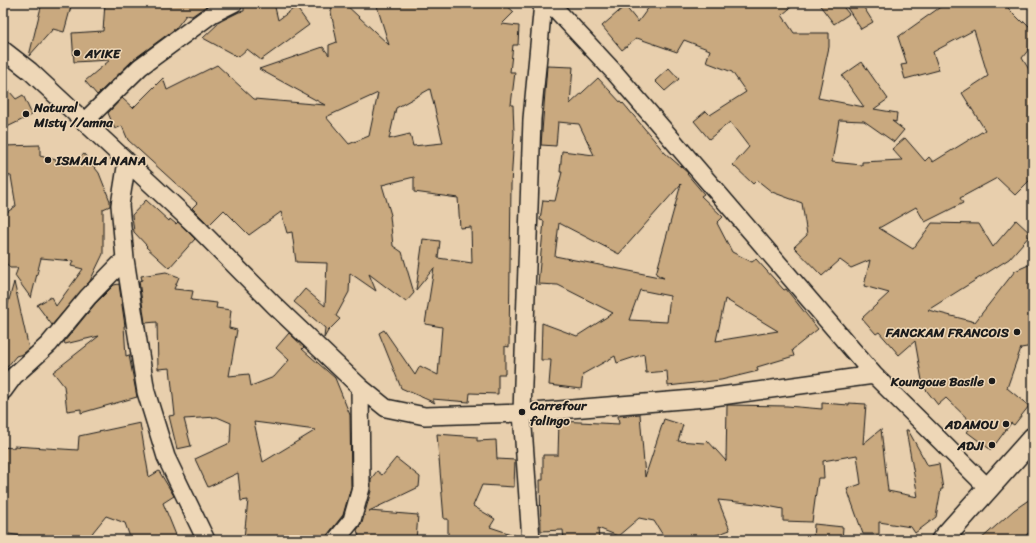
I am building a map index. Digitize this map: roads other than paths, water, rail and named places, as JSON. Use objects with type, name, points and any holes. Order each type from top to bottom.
[{"type":"street","points":[[84,122],[140,67],[212,14],[234,3]]},
{"type":"street","points":[[531,540],[522,413],[532,119],[544,3]]},
{"type":"street","points":[[550,3],[615,73],[874,375],[988,488]]},
{"type":"street","points":[[3,50],[30,71],[127,161],[196,226],[274,305],[360,387],[386,408],[424,416],[522,413],[706,398],[874,375]]},
{"type":"street","points":[[127,161],[120,205],[125,259],[146,392],[166,457],[206,540]]},
{"type":"street","points":[[3,391],[14,376],[50,344],[88,297],[125,259]]},
{"type":"street","points":[[336,540],[352,520],[362,488],[360,387]]},
{"type":"street","points":[[942,540],[988,488],[1032,442]]},
{"type":"place","name":"AYIKE","points":[[77,53]]},
{"type":"place","name":"Natural Misty //amna","points":[[26,114]]},
{"type":"place","name":"ISMAILA NANA","points":[[48,160]]},
{"type":"place","name":"FANCKAM FRANCOIS","points":[[1017,332]]},
{"type":"place","name":"Koungoue Basile","points":[[992,381]]},
{"type":"place","name":"Carrefour falingo","points":[[522,412]]},
{"type":"place","name":"ADAMOU","points":[[1006,424]]},
{"type":"place","name":"ADJI","points":[[992,445]]}]
